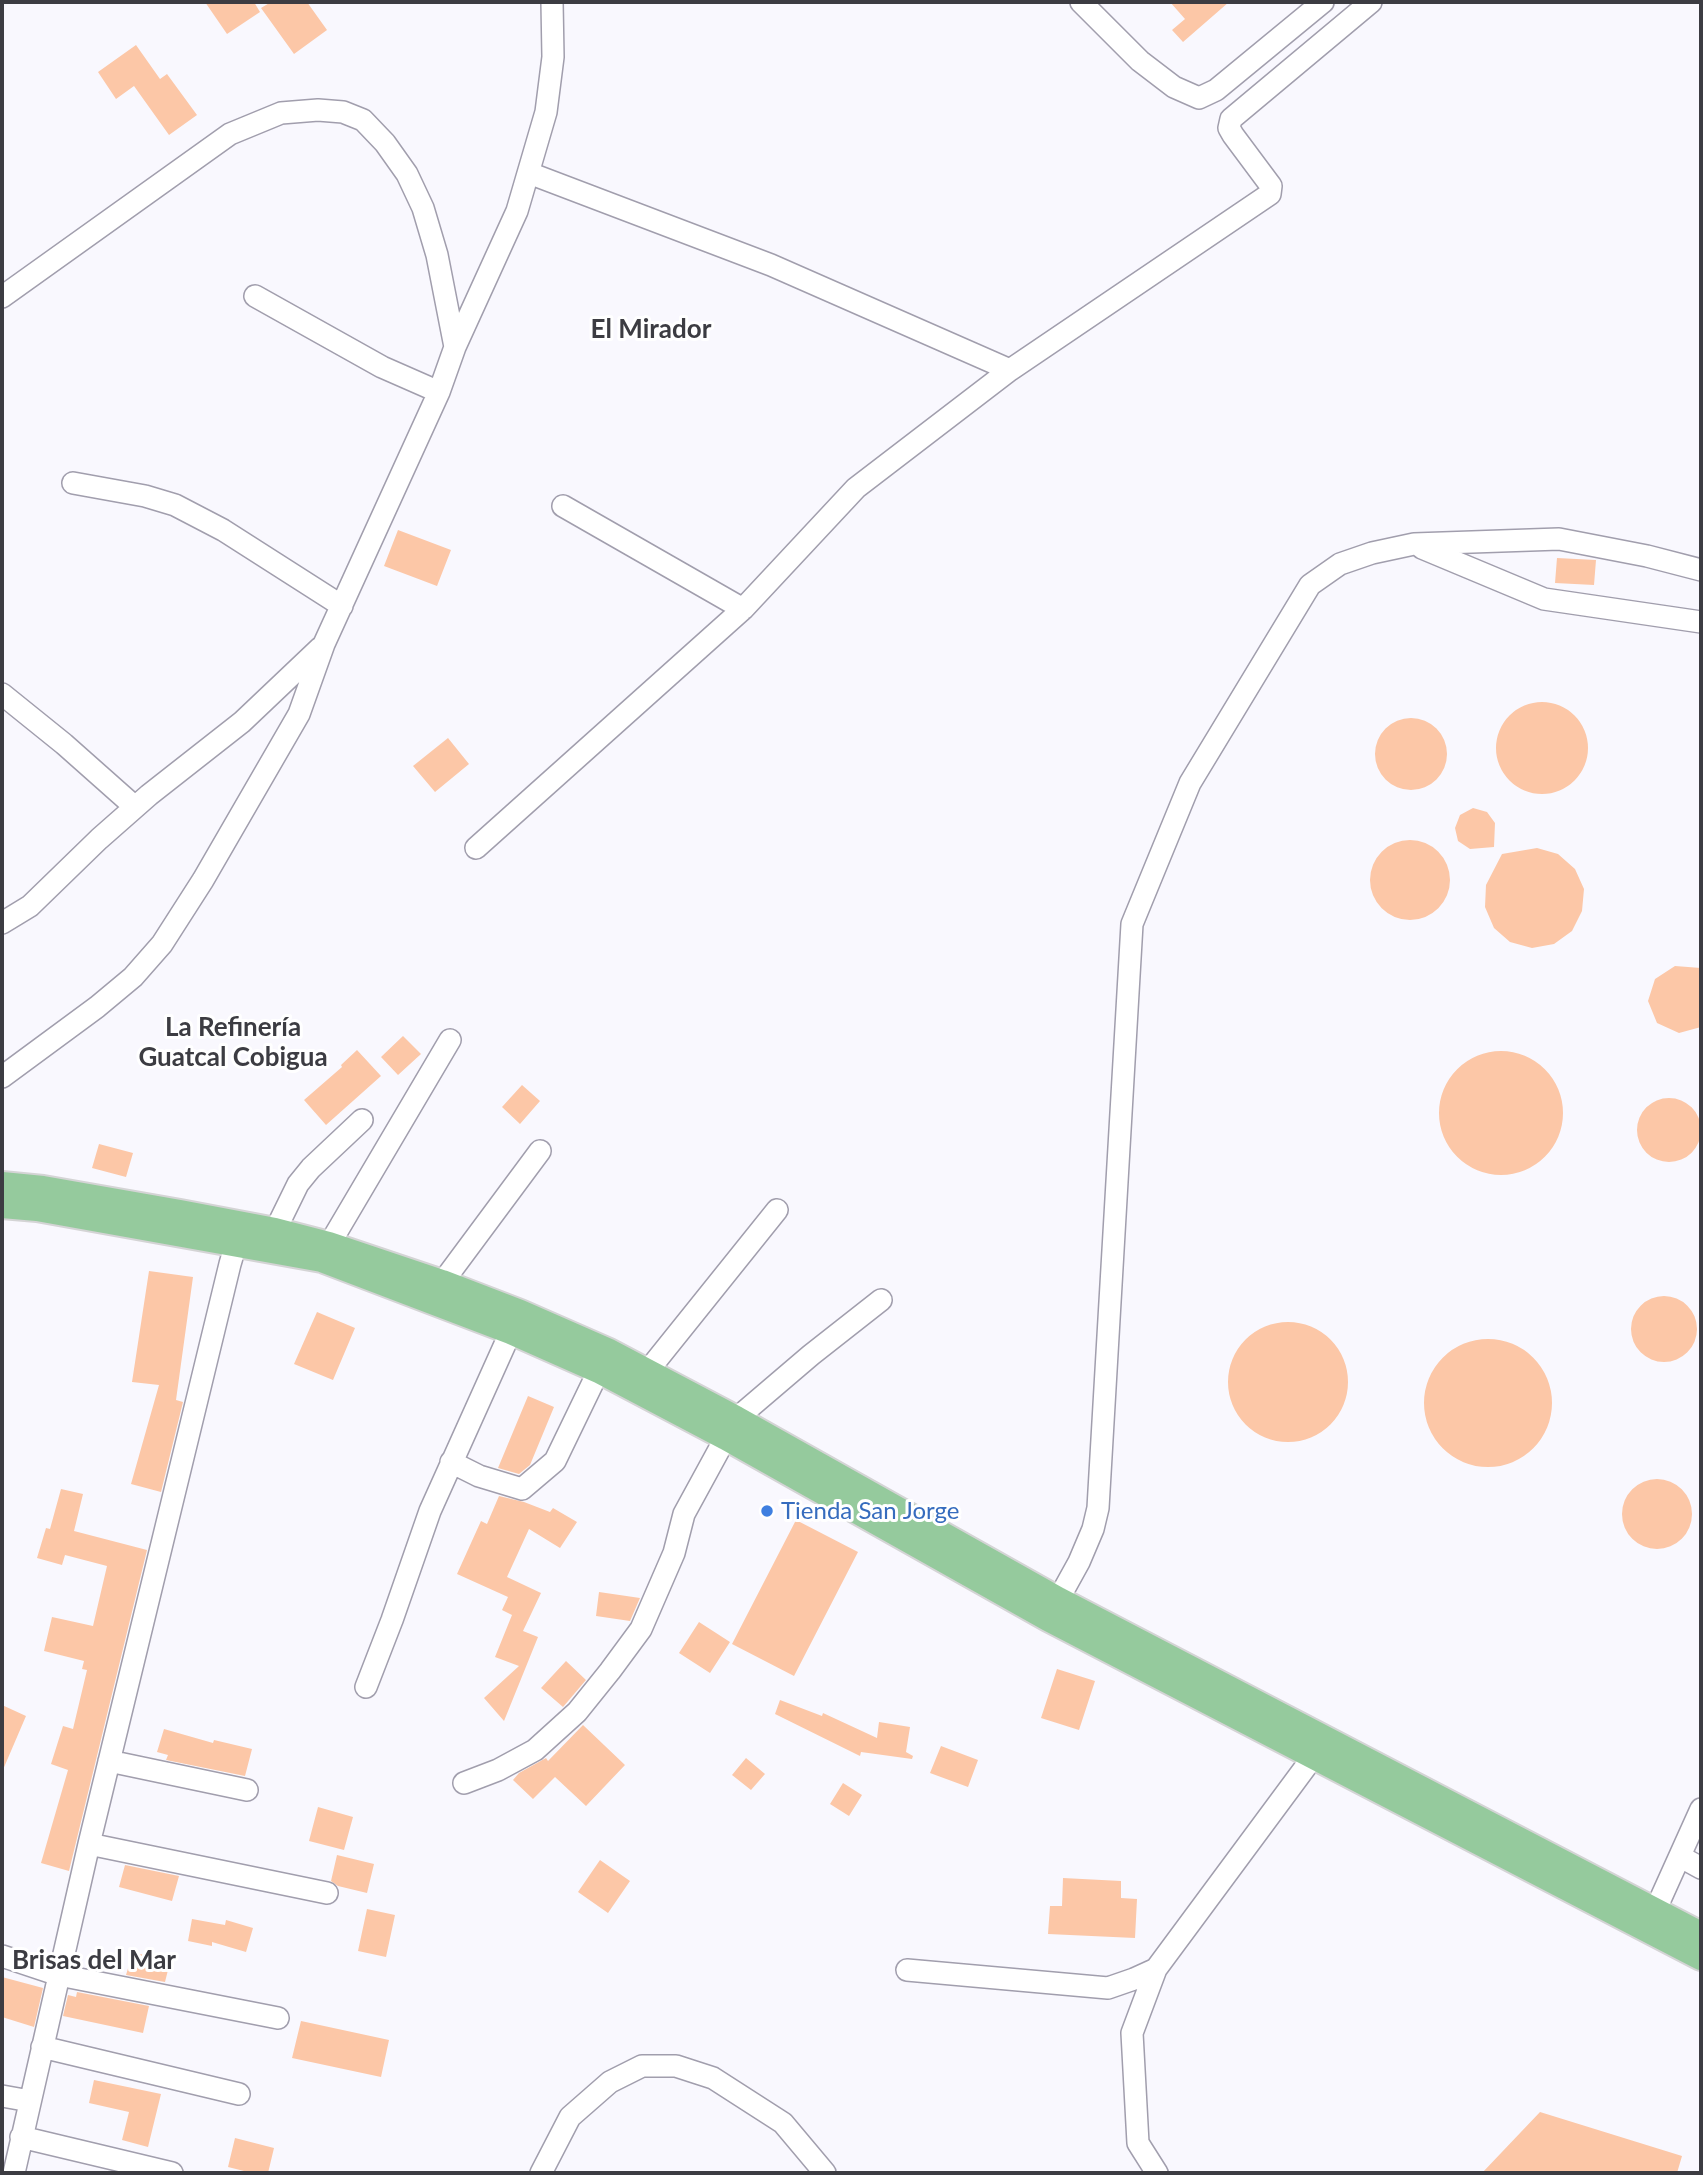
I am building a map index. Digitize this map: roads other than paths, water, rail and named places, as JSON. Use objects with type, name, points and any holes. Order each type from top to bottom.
[{"type":"main road","points":[[2,1185],[43,1189],[239,1234],[322,1259],[511,1331],[731,1428],[1701,1935]]},
{"type":"main road","points":[[2,1205],[239,1234],[275,1231],[328,1245],[442,1283],[609,1352],[1048,1618],[1701,1958]]},
{"type":"street","points":[[1081,2],[1140,61],[1174,87],[1199,98],[1216,90],[1323,2]]},
{"type":"street","points":[[476,848],[743,609],[856,488],[1010,370],[1270,194],[1271,186],[1233,135],[1230,128],[1231,118],[1371,2]]},
{"type":"street","points":[[2,1077],[133,978],[162,944],[203,880],[299,714],[324,644],[439,392],[455,347],[517,211],[546,112],[553,57],[555,6]]},
{"type":"street","points":[[2,297],[230,134],[281,113],[343,111],[363,120],[385,143],[407,174],[423,208],[437,255],[455,347]]},
{"type":"street","points":[[529,173],[771,265],[1010,370]]},
{"type":"street","points":[[255,296],[382,368],[439,392]]},
{"type":"street","points":[[73,484],[145,496],[175,505],[223,530],[342,606]]},
{"type":"street","points":[[564,506],[743,609]]},
{"type":"street","points":[[1058,1600],[1093,1530],[1098,1508],[1132,924],[1191,783],[1310,585],[1340,564],[1372,553],[1414,544],[1559,539],[1647,556],[1701,570]]},
{"type":"street","points":[[1414,544],[1544,599],[1701,622]]},
{"type":"street","points":[[2,923],[30,906],[135,807],[242,722],[324,644]]},
{"type":"street","points":[[2,694],[135,807]]},
{"type":"street","points":[[328,1245],[450,1040]]},
{"type":"street","points":[[275,1231],[298,1184],[311,1168],[362,1120]]},
{"type":"street","points":[[442,1283],[540,1151]]},
{"type":"street","points":[[647,1373],[778,1210]]},
{"type":"street","points":[[14,2173],[89,1844],[239,1234]]},
{"type":"street","points":[[464,1783],[498,1770],[535,1750],[577,1712],[641,1629],[674,1553],[684,1514],[731,1428],[811,1355],[881,1300]]},
{"type":"street","points":[[366,1686],[430,1511],[511,1331]]},
{"type":"street","points":[[451,1462],[479,1476],[522,1489],[555,1461],[599,1370]]},
{"type":"street","points":[[1157,2173],[1138,2143],[1132,2033],[1156,1969],[1313,1757]]},
{"type":"street","points":[[109,1762],[247,1790]]},
{"type":"street","points":[[1655,1911],[1701,1809]]},
{"type":"street","points":[[89,1844],[327,1894]]},
{"type":"street","points":[[1681,1857],[1701,1868]]},
{"type":"street","points":[[2,1956],[59,1975],[278,2018]]},
{"type":"street","points":[[908,1970],[1108,1988],[1156,1969]]},
{"type":"street","points":[[42,2047],[239,2094]]},
{"type":"street","points":[[541,2173],[570,2117],[610,2082],[642,2066],[676,2066],[713,2078],[783,2123],[825,2173]]},
{"type":"street","points":[[2,2096],[30,2101]]},
{"type":"street","points":[[21,2137],[172,2173]]},
{"type":"place","name":"Tienda San Jorge","points":[[767,1511]]},
{"type":"district","name":"El Mirador","points":[[651,330]]},
{"type":"district","name":"La Refinería Guatcal Cobigua","points":[[233,1043]]},
{"type":"district","name":"Brisas del Mar","points":[[94,1961]]}]
